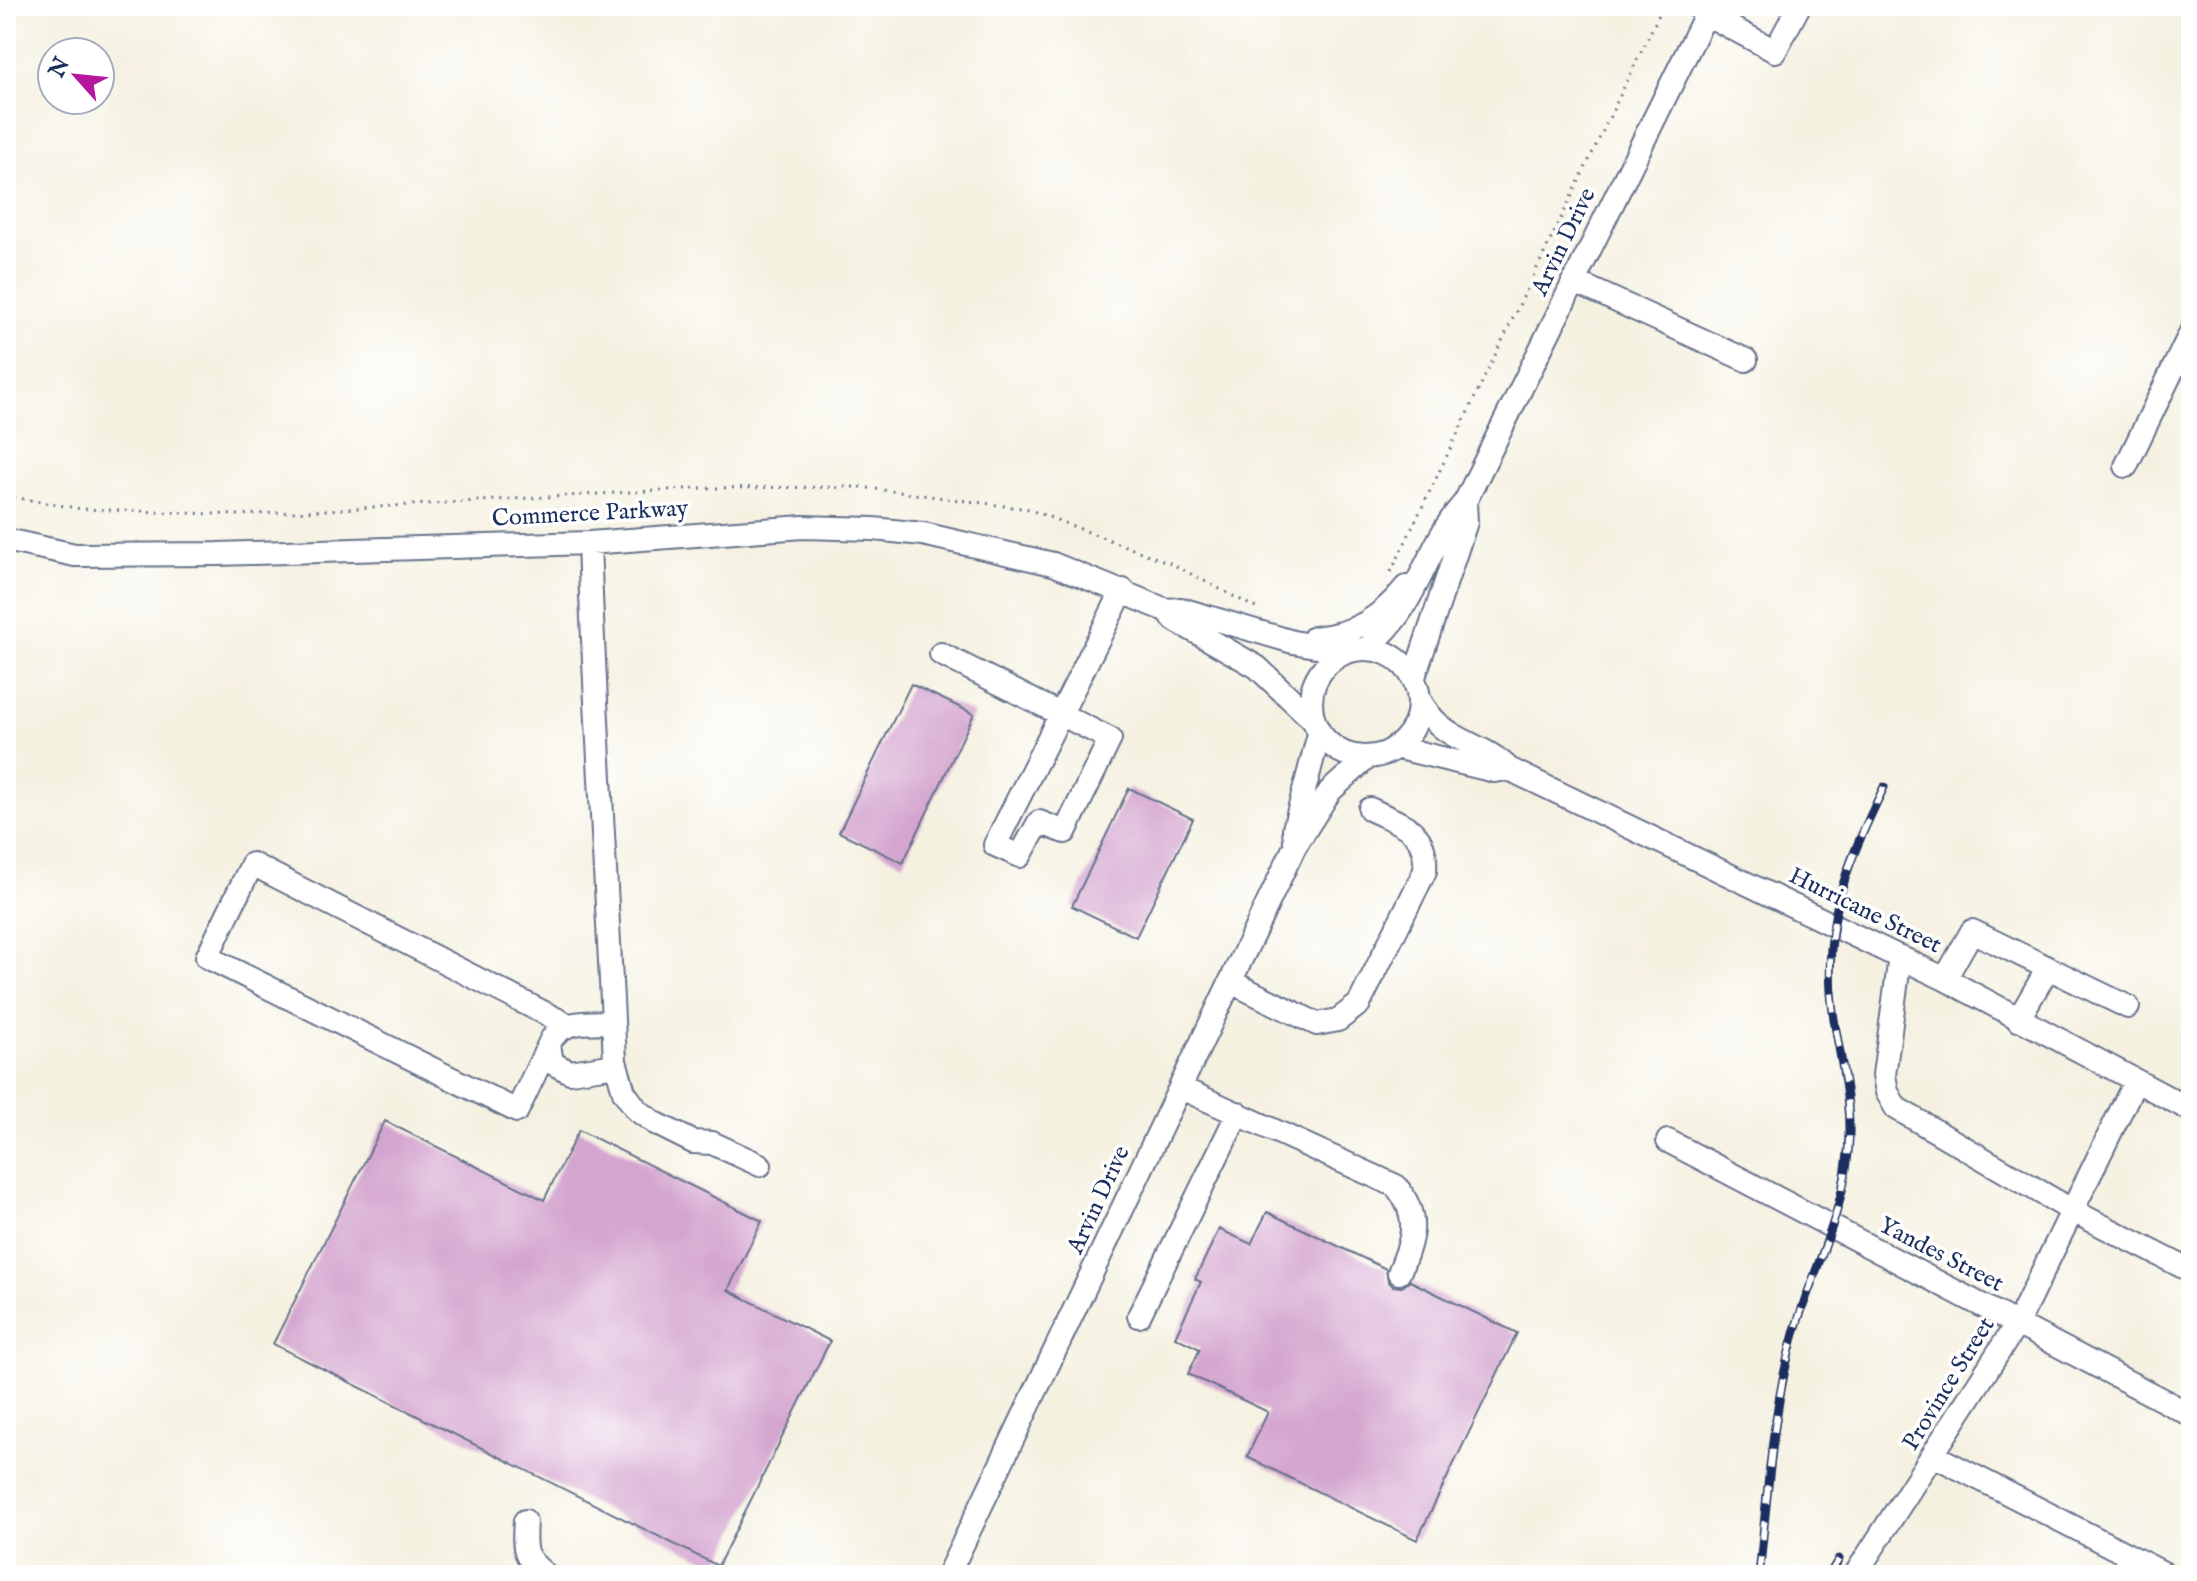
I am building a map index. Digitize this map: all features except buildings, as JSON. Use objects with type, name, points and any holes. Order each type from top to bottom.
[{"type":"street","points":[[1708,10],[1775,51],[1799,6]]},
{"type":"street","name":"Arvin Drive","points":[[1369,646],[1403,613],[1452,516],[1465,502],[1708,10]]},
{"type":"street","points":[[1573,281],[1746,360]]},
{"type":"street","points":[[2126,466],[2191,332]]},
{"type":"street","name":"Arvin Drive","points":[[1414,677],[1466,522],[1465,502]]},
{"type":"street","name":"Commerce Parkway","points":[[6,540],[75,555],[589,543],[803,527],[923,534],[1053,564],[1166,610],[1175,620],[1257,667],[1316,726]]},
{"type":"street","points":[[589,543],[615,1061],[624,1092],[646,1116],[693,1142],[712,1143],[760,1165]]},
{"type":"street","points":[[1293,642],[1342,635],[1362,627],[1397,599],[1431,560]]},
{"type":"street","points":[[941,654],[1063,712],[1110,739],[1065,832],[1039,822],[1020,856],[995,845],[1063,712],[1123,590]]},
{"type":"street","name":"Commerce Parkway","points":[[1166,610],[1181,609],[1293,642],[1343,651]]},
{"type":"street","points":[[1343,651],[1369,646],[1394,658],[1414,677],[1420,700],[1413,726],[1395,747]]},
{"type":"street","name":"Arvin Drive","points":[[1295,846],[1294,829],[1316,726],[1311,696],[1321,671],[1343,651]]},
{"type":"street","name":"Hurricane Street","points":[[1420,700],[1439,727],[1500,760],[1509,769],[1945,979],[2191,1110]]},
{"type":"street","points":[[1316,726],[1340,752],[1367,758]]},
{"type":"street","name":"Arvin Drive","points":[[948,1575],[1295,846],[1330,791],[1367,758],[1395,747]]},
{"type":"street","name":"Hurricane Street","points":[[1395,747],[1495,771],[1509,769]]},
{"type":"street","points":[[1231,982],[1317,1024],[1338,1020],[1359,1004],[1425,871],[1427,851],[1416,833],[1370,809]]},
{"type":"street","points":[[568,1025],[252,864],[207,957],[517,1111],[553,1034],[568,1025],[613,1022]]},
{"type":"street","points":[[1945,979],[1972,931],[2128,1007]]},
{"type":"street","points":[[1900,957],[1884,1075],[1887,1092],[1896,1108],[2073,1211],[2191,1271]]},
{"type":"street","points":[[2018,1020],[2048,968]]},
{"type":"street","points":[[549,1044],[552,1063],[570,1072],[610,1066],[615,1061]]},
{"type":"street","name":"Province Street","points":[[1855,1575],[1935,1456],[2018,1322],[2135,1082]]},
{"type":"street","points":[[1181,1088],[1396,1186],[1410,1203],[1413,1227],[1399,1273]]},
{"type":"street","points":[[1139,1316],[1238,1113]]},
{"type":"street","name":"Yandes Street","points":[[1668,1141],[2191,1415]]},
{"type":"street","points":[[1935,1456],[2167,1575]]},
{"type":"street","points":[[525,1521],[523,1545],[529,1562],[546,1575]]},
{"type":"path","points":[[1388,578],[1663,6]]},
{"type":"path","points":[[6,496],[82,509],[240,515],[700,488],[861,487],[1028,509],[1170,563],[1265,612]]},
{"type":"railway","points":[[1759,1575],[1772,1451],[1787,1360],[1832,1226],[1847,1162],[1848,1108],[1831,986],[1833,926],[1847,871],[1884,787]]},
{"type":"railway","points":[[1829,1575],[1839,1559]]}]
